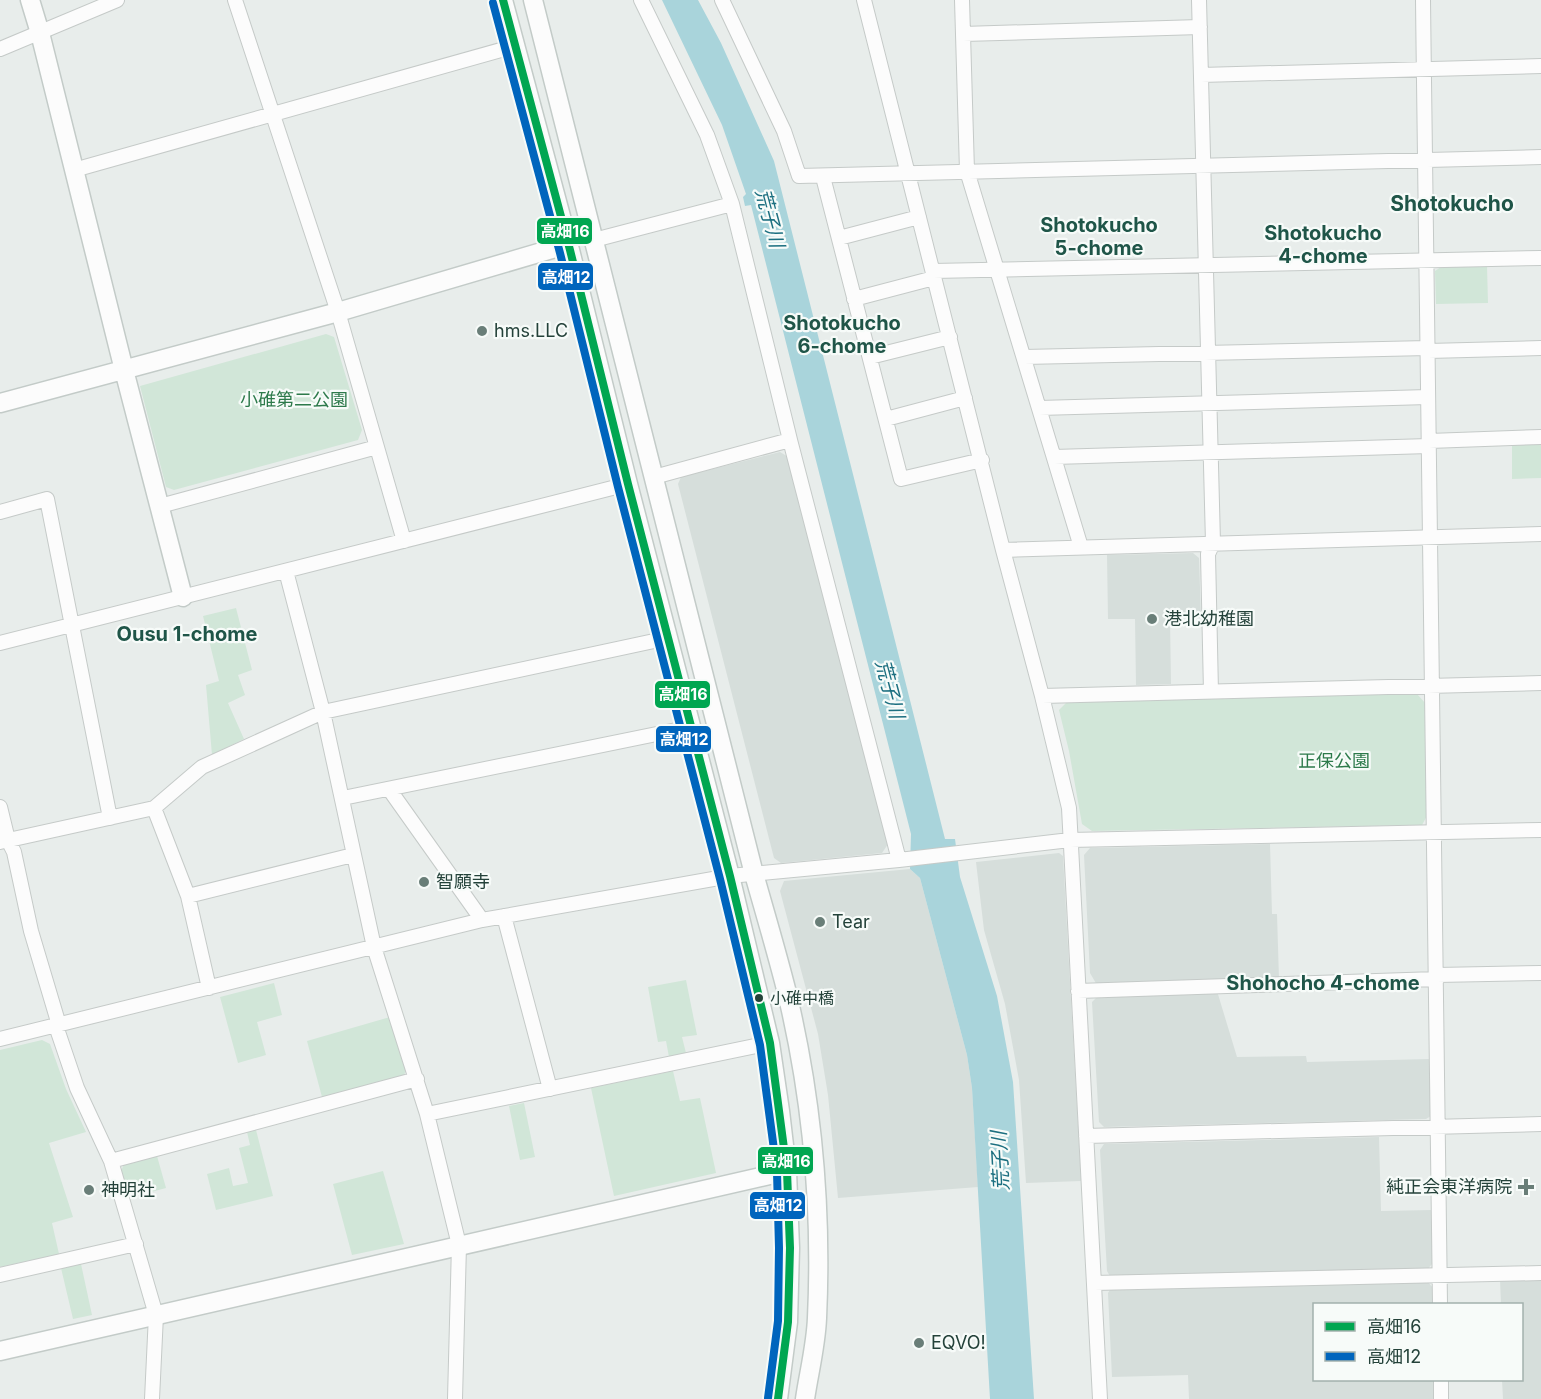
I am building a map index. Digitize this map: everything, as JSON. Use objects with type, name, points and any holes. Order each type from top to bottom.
[{"type":"street","points":[[30,0],[183,597]]},
{"type":"street","points":[[0,49],[117,0]]},
{"type":"street","points":[[235,0],[338,312],[404,542]]},
{"type":"street","points":[[503,0],[569,244],[770,1043],[787,1171],[790,1248],[788,1322],[778,1399]]},
{"type":"street","points":[[534,0],[754,874],[787,993],[806,1093],[814,1163],[817,1319],[806,1399]]},
{"type":"street","points":[[641,0],[708,135],[732,204],[790,440],[905,860]]},
{"type":"street","points":[[722,0],[784,131],[799,176],[1541,157]]},
{"type":"street","points":[[864,0],[1069,808],[1100,1399]]},
{"type":"street","points":[[962,0],[967,171],[1081,547]]},
{"type":"street","points":[[1199,0],[1213,543],[1208,554],[1211,692]]},
{"type":"street","points":[[1423,0],[1436,832],[1440,1303]]},
{"type":"street","points":[[963,34],[1200,27]]},
{"type":"street","points":[[74,170],[515,46]]},
{"type":"street","points":[[1201,75],[1541,66]]},
{"type":"street","points":[[823,177],[901,479],[982,460]]},
{"type":"street","points":[[594,240],[732,204]]},
{"type":"street","points":[[838,238],[919,217]]},
{"type":"street","points":[[0,403],[338,312],[569,244]]},
{"type":"street","points":[[855,299],[934,275],[997,270],[1541,258]]},
{"type":"street","points":[[870,357],[950,337]]},
{"type":"street","points":[[1024,357],[1541,348]]},
{"type":"street","points":[[1039,408],[1428,397]]},
{"type":"street","points":[[886,419],[965,398]]},
{"type":"street","points":[[1054,457],[1541,437]]},
{"type":"street","points":[[654,477],[790,440]]},
{"type":"street","points":[[160,506],[377,447]]},
{"type":"street","points":[[0,643],[628,484]]},
{"type":"street","points":[[0,512],[47,499],[110,818]]},
{"type":"street","points":[[1003,550],[1541,534]]},
{"type":"street","points":[[286,571],[323,712],[374,947],[427,1114],[459,1245],[455,1399]]},
{"type":"street","points":[[4,841],[154,808],[202,767],[323,712],[668,638]]},
{"type":"street","points":[[1042,696],[1541,683]]},
{"type":"street","points":[[343,798],[691,727]]},
{"type":"street","points":[[389,789],[482,920]]},
{"type":"street","points":[[0,807],[4,841],[14,852],[31,932],[77,1088],[111,1161],[156,1315],[152,1399]]},
{"type":"street","points":[[154,808],[188,896],[209,988]]},
{"type":"street","points":[[0,1039],[482,920],[729,876],[905,860],[1070,840],[1541,830]]},
{"type":"street","points":[[188,896],[353,855]]},
{"type":"street","points":[[504,916],[550,1089]]},
{"type":"street","points":[[1078,991],[1541,973]]},
{"type":"street","points":[[427,1114],[770,1043]]},
{"type":"street","points":[[111,1161],[417,1079]]},
{"type":"street","points":[[1086,1136],[1541,1124]]},
{"type":"street","points":[[0,1351],[787,1171]]},
{"type":"street","points":[[0,1275],[136,1244]]},
{"type":"street","points":[[1094,1283],[1541,1273]]},
{"type":"street","points":[[1441,1381],[1441,1399]]},
{"type":"shaded area","points":[[780,452],[790,458],[888,844],[882,853],[781,863],[774,858],[678,484],[681,477]]},
{"type":"shaded area","name":"港北幼稚園","points":[[1193,553],[1199,558],[1201,618],[1170,619],[1171,684],[1136,685],[1135,619],[1108,619],[1107,555]]},
{"type":"shaded area","points":[[1270,844],[1272,914],[1277,914],[1279,979],[1097,985],[1090,973],[1084,855],[1090,848]]},
{"type":"shaded area","points":[[1059,853],[1063,856],[1081,1181],[1026,1183],[1019,1080],[1005,1004],[984,930],[976,862]]},
{"type":"shaded area","points":[[910,869],[920,878],[967,1055],[972,1088],[978,1187],[838,1198],[828,1095],[818,1034],[780,891],[784,881]]},
{"type":"shaded area","points":[[1217,991],[1237,1057],[1306,1056],[1307,1062],[1430,1059],[1431,1116],[1426,1119],[1104,1127],[1099,1122],[1092,1002],[1099,995]]},
{"type":"shaded area","points":[[1379,1137],[1381,1211],[1432,1210],[1432,1264],[1426,1271],[1111,1278],[1107,1271],[1100,1150],[1104,1144]]},
{"type":"shaded area","points":[[1541,1278],[1541,1399],[1503,1399],[1502,1381],[1523,1381],[1523,1303],[1501,1303],[1500,1279]]},
{"type":"shaded area","points":[[1428,1282],[1433,1288],[1433,1303],[1313,1303],[1313,1381],[1434,1381],[1434,1399],[1189,1399],[1188,1375],[1112,1377],[1108,1293],[1111,1288]]},
{"type":"green space","points":[[1487,266],[1488,303],[1436,304],[1435,271],[1441,267]]},
{"type":"green space","name":"小碓第二公園","points":[[326,334],[334,337],[362,430],[358,440],[174,490],[166,487],[140,386]]},
{"type":"green space","points":[[1512,445],[1541,445],[1541,478],[1512,479]]},
{"type":"green space","points":[[236,608],[252,670],[238,675],[245,695],[228,703],[244,739],[212,755],[206,685],[219,681],[203,616]]},
{"type":"green space","name":"正保公園","points":[[1417,694],[1426,704],[1428,814],[1422,825],[1092,831],[1082,824],[1059,710],[1067,702]]},
{"type":"green space","points":[[686,980],[697,1035],[682,1037],[686,1053],[669,1057],[666,1041],[658,1042],[648,987]]},
{"type":"green space","points":[[274,983],[282,1015],[257,1022],[266,1055],[238,1063],[220,997]]},
{"type":"green space","points":[[390,1017],[406,1069],[404,1076],[322,1097],[307,1041]]},
{"type":"green space","points":[[42,1040],[50,1044],[66,1089],[86,1132],[49,1143],[73,1217],[52,1223],[59,1254],[0,1267],[0,1050]]},
{"type":"green space","points":[[673,1071],[680,1101],[700,1098],[716,1173],[614,1196],[591,1088]]},
{"type":"green space","points":[[524,1103],[535,1157],[520,1160],[509,1106]]},
{"type":"green space","points":[[256,1130],[273,1196],[216,1210],[207,1174],[229,1168],[233,1186],[248,1183],[239,1148],[250,1145],[247,1132]]},
{"type":"green space","points":[[157,1156],[166,1188],[129,1198],[121,1171],[124,1164]]},
{"type":"green space","points":[[383,1171],[404,1244],[352,1255],[333,1184]]},
{"type":"green space","points":[[81,1264],[92,1315],[73,1319],[61,1268]]},
{"type":"water","name":"荒子川","points":[[662,0],[698,0],[721,43],[774,161],[945,839],[955,839],[960,877],[997,996],[1013,1082],[1034,1399],[990,1399],[972,1088],[967,1055],[920,878],[910,869],[911,834],[751,205],[745,206],[743,197],[746,194],[722,125]]},
{"type":"transit line","name":"高畑16","points":[[503,0],[570,250],[730,876],[770,1043],[787,1171],[790,1248],[788,1322],[778,1399]]},
{"type":"transit line","name":"高畑12","points":[[493,3],[560,253],[720,879],[760,1045],[777,1172],[779,1248],[778,1321],[768,1398]]},
{"type":"place","name":"hms.LLC","points":[[482,331]]},
{"type":"place","name":"港北幼稚園","points":[[1152,619]]},
{"type":"place","name":"智願寺","points":[[424,882]]},
{"type":"place","name":"Tear","points":[[820,922]]},
{"type":"place","name":"小碓中橋","points":[[759,998]]},
{"type":"place","name":"純正会東洋病院","points":[[1526,1187]]},
{"type":"place","name":"神明社","points":[[89,1190]]},
{"type":"place","name":"EQVO!","points":[[919,1343]]},
{"type":"district","name":"Shotokucho","points":[[1452,204]]},
{"type":"district","name":"Shotokucho 5-chome","points":[[1099,236]]},
{"type":"district","name":"Shotokucho 4-chome","points":[[1323,244]]},
{"type":"district","name":"Shotokucho 6-chome","points":[[842,334]]},
{"type":"district","name":"Ousu 1-chome","points":[[187,634]]},
{"type":"district","name":"Shohocho 4-chome","points":[[1323,983]]}]
